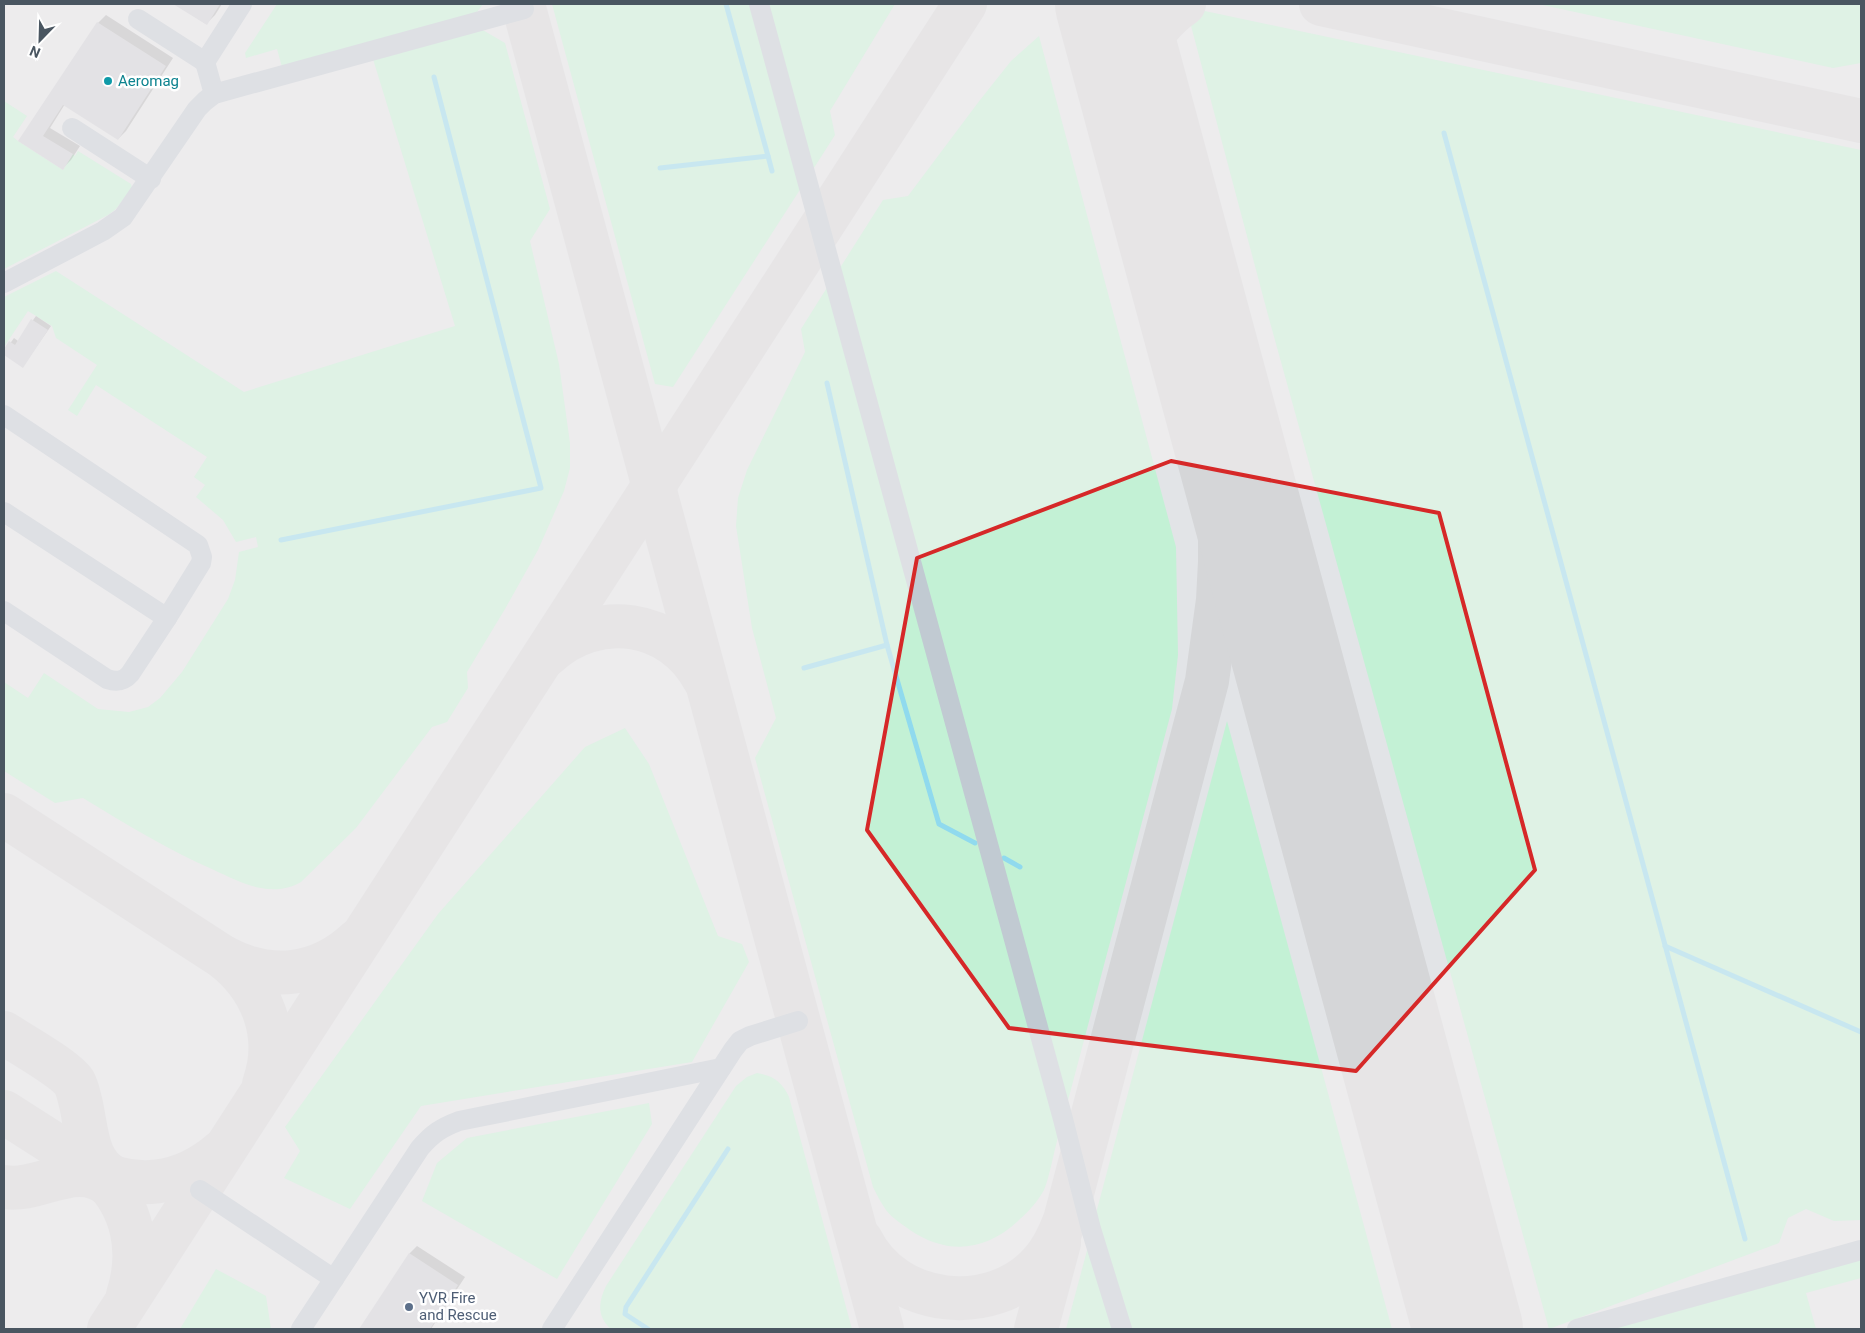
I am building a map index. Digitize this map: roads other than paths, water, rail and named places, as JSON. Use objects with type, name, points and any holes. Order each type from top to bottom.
[{"type":"lane","points":[[205,62],[242,4]]},
{"type":"lane","points":[[759,4],[1063,1119],[1091,1229],[1122,1329]]},
{"type":"lane","points":[[4,283],[113,225],[131,207],[197,110],[214,94],[524,9]]},
{"type":"lane","points":[[138,19],[205,62],[214,94]]},
{"type":"lane","points":[[72,128],[151,179]]},
{"type":"lane","points":[[4,415],[198,546],[202,557],[201,563],[130,674],[127,678],[116,682],[107,679],[4,611]]},
{"type":"lane","points":[[4,512],[166,618]]},
{"type":"lane","points":[[552,1329],[740,1041],[798,1021]]},
{"type":"lane","points":[[301,1329],[420,1148],[432,1135],[445,1127],[459,1122],[721,1068]]},
{"type":"lane","points":[[200,1190],[334,1278]]},
{"type":"lane","points":[[1577,1329],[1861,1250]]},
{"type":"waterway","points":[[660,168],[768,156],[726,4]]},
{"type":"waterway","points":[[281,540],[541,488],[434,77]]},
{"type":"waterway","points":[[1444,133],[1745,1239]]},
{"type":"waterway","points":[[768,156],[772,171]]},
{"type":"waterway","points":[[827,383],[887,645],[939,824],[975,843]]},
{"type":"waterway","points":[[804,668],[887,645]]},
{"type":"waterway","points":[[1004,858],[1020,867]]},
{"type":"waterway","points":[[1665,946],[1861,1032]]},
{"type":"waterway","points":[[648,1329],[625,1314],[626,1307],[728,1149]]},
{"type":"place","name":"Aeromag","points":[[108,81]]},
{"type":"place","name":"YVR Fire and Rescue","points":[[409,1307]]}]
